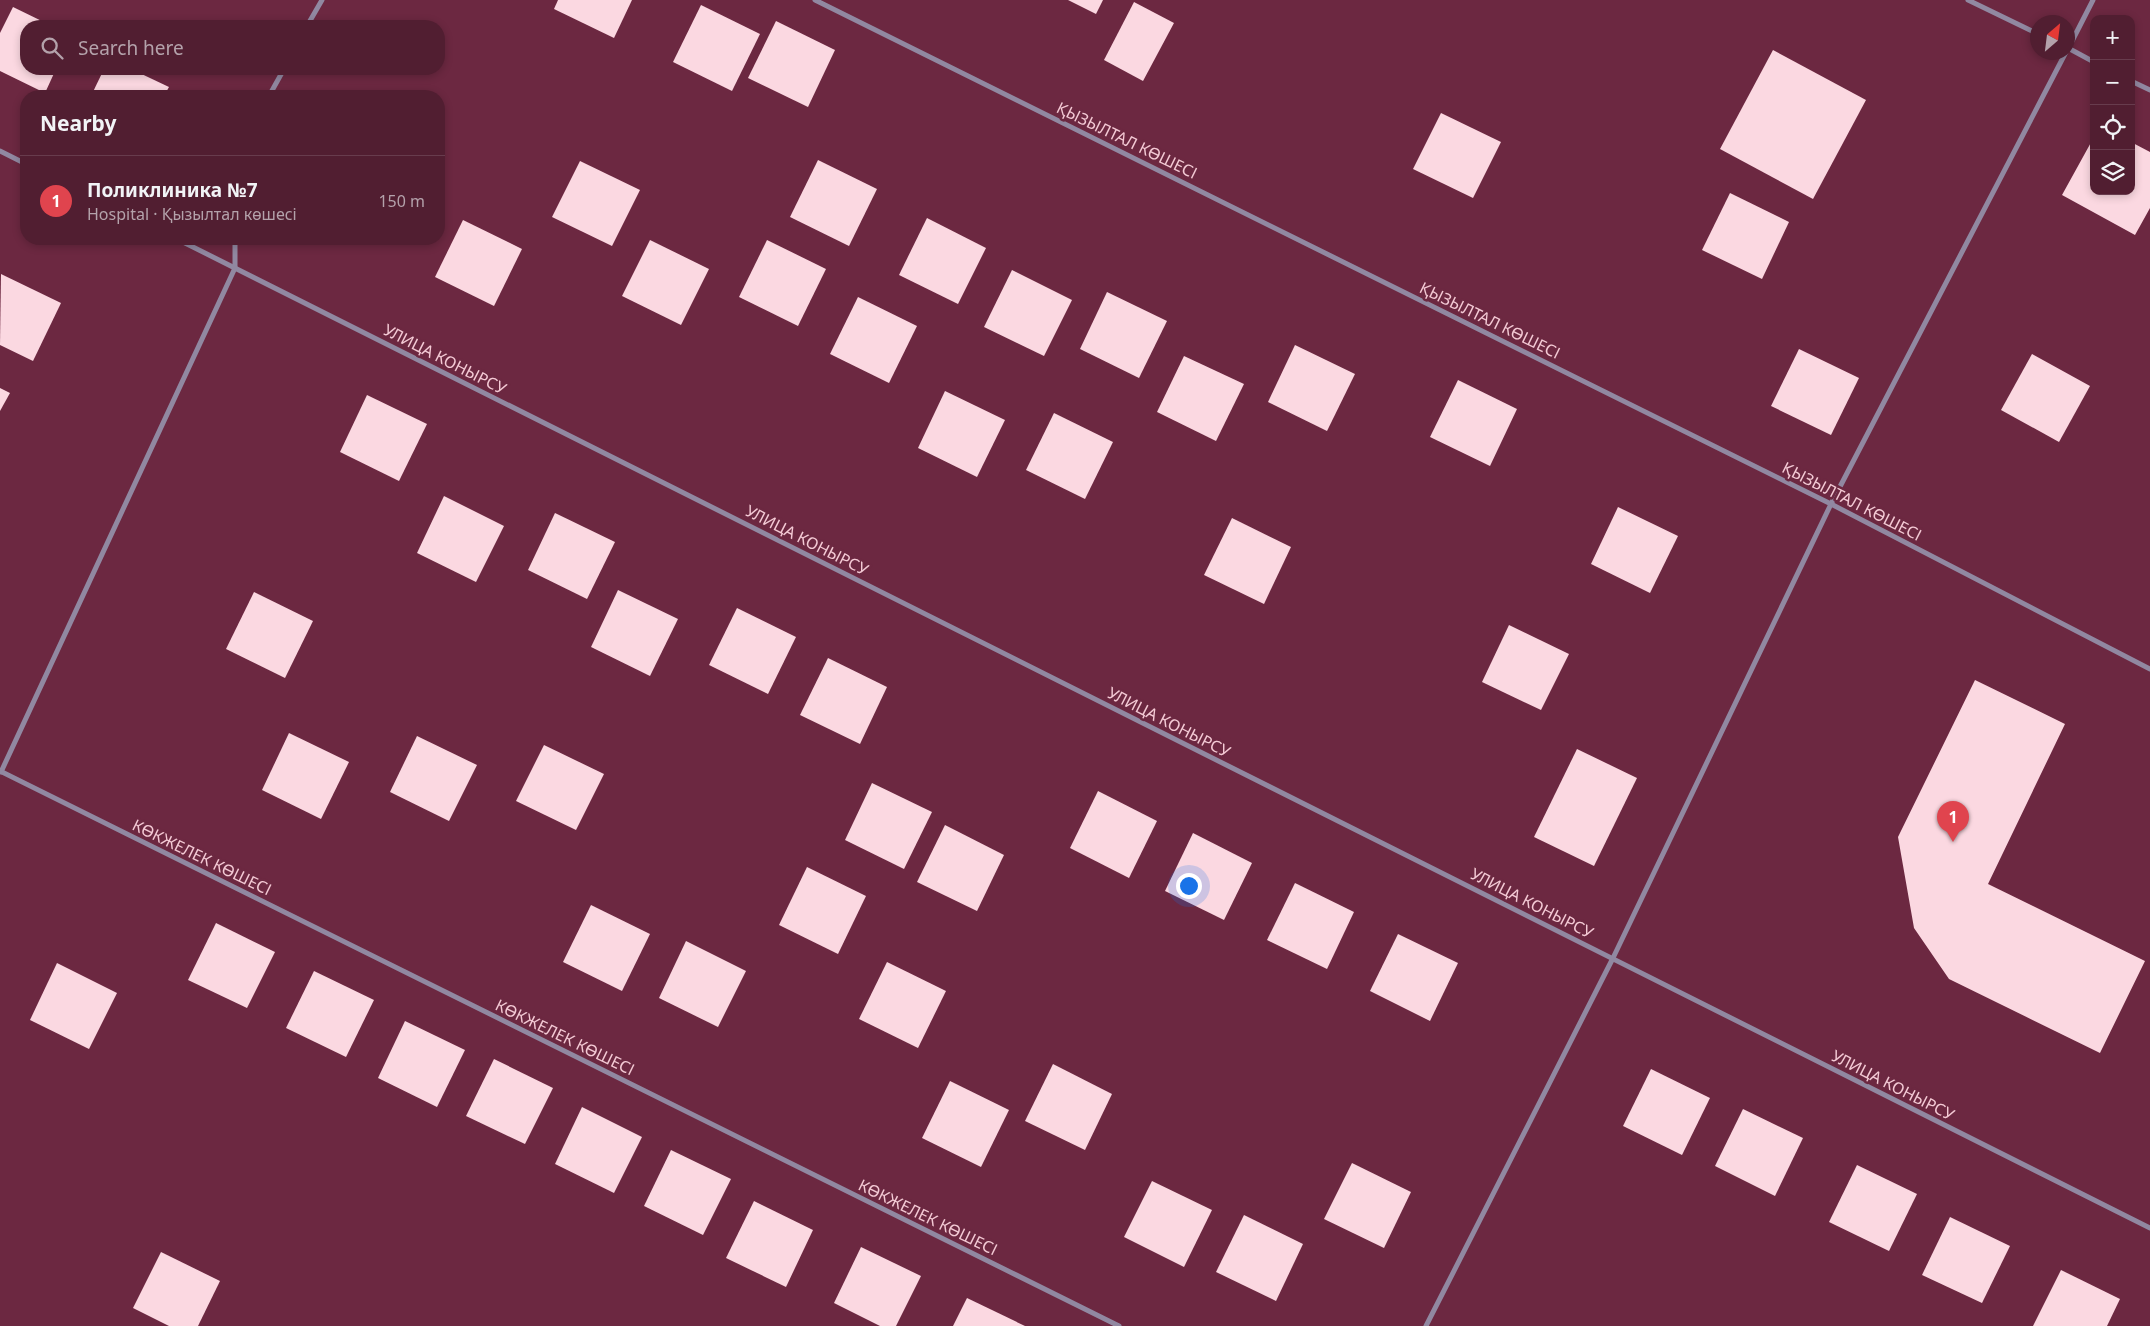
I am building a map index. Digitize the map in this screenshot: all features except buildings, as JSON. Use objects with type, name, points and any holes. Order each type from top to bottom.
[{"type":"street","points":[[310,20],[322,0]]},
{"type":"street","name":"ҚЫЗЫЛТАЛ КӨШЕСІ","points":[[815,0],[1831,504],[2150,669]]},
{"type":"street","points":[[1968,0],[2030,30]]},
{"type":"street","points":[[2075,35],[2093,0]]},
{"type":"street","points":[[2075,52],[2090,60]]},
{"type":"street","points":[[1426,1326],[1613,958],[1831,504],[2062,60]]},
{"type":"street","points":[[272,90],[281,75]]},
{"type":"street","points":[[2135,83],[2150,90]]},
{"type":"street","points":[[0,151],[20,161]]},
{"type":"street","name":"УЛИЦА КОНЫРСУ","points":[[189,245],[2150,1228]]},
{"type":"street","points":[[0,771],[235,268],[235,245]]},
{"type":"street","name":"КӨКЖЕЛЕК КӨШЕСІ","points":[[0,771],[1119,1326]]},
{"type":"place","name":"Поликлиника №7","points":[[1953,842]]}]
